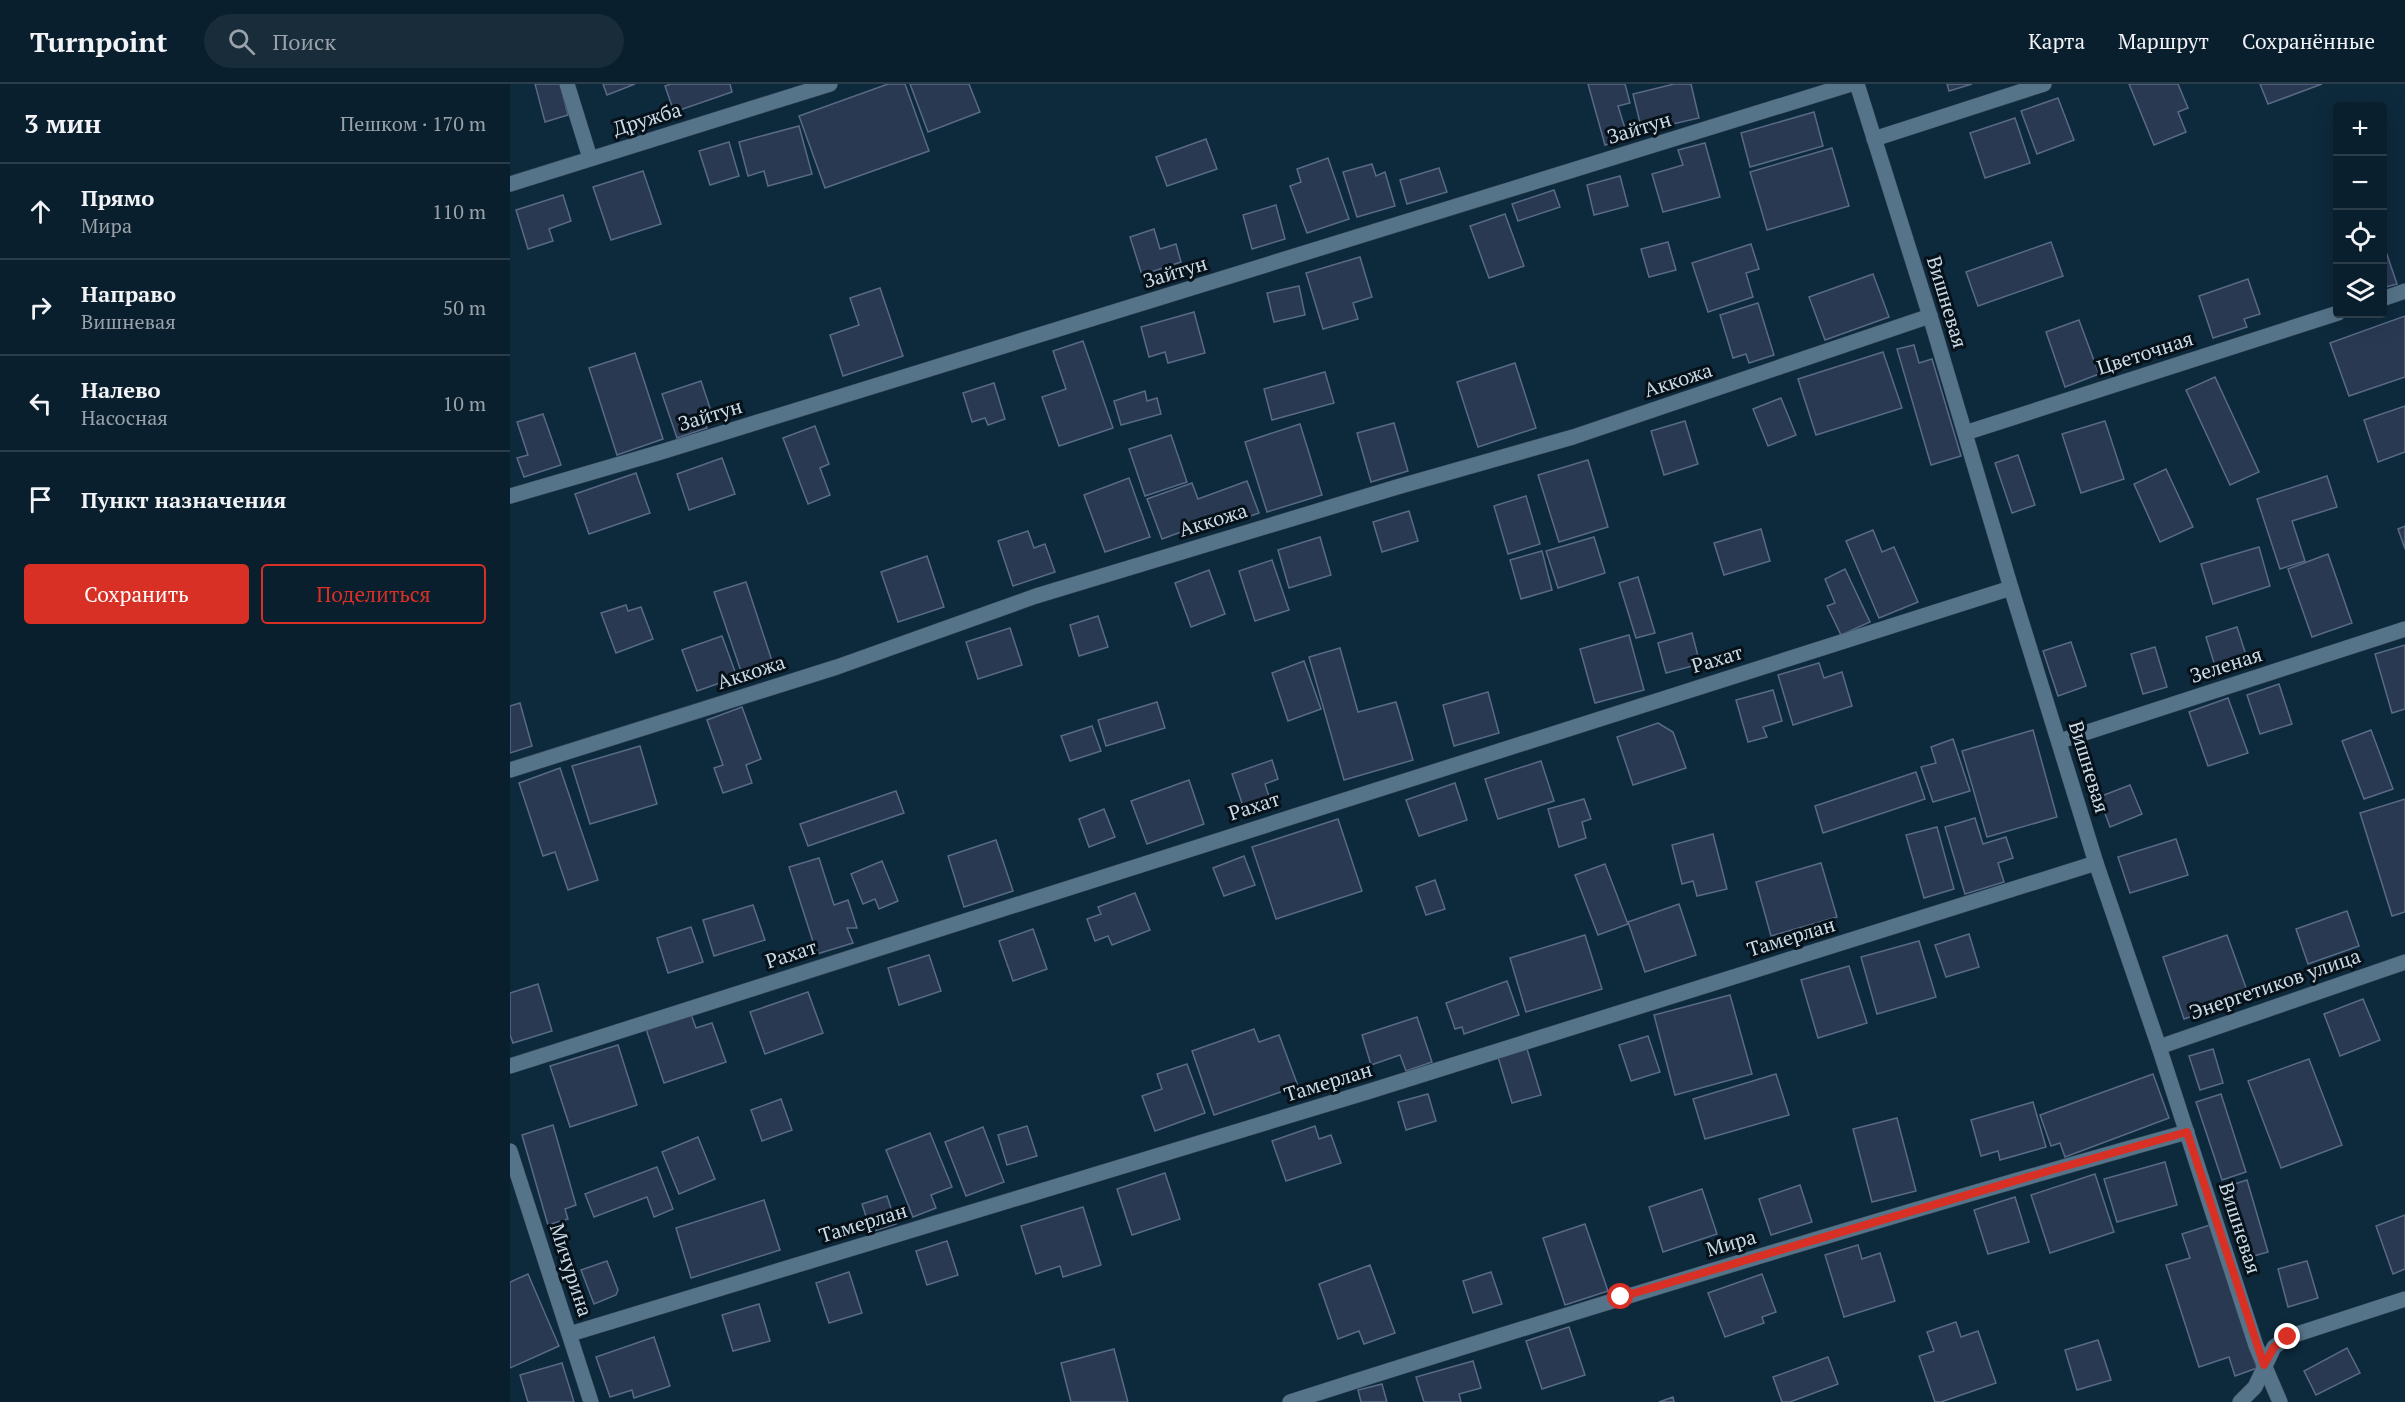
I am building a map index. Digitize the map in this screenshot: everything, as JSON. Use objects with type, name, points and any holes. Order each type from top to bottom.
[{"type":"street","points":[[567,84],[590,158]]},
{"type":"street","name":"Дружба","points":[[510,184],[830,84]]},
{"type":"street","name":"Зайтун","points":[[510,495],[661,453],[1851,84]]},
{"type":"street","name":"Вишневая","points":[[1857,84],[2096,863],[2264,1365],[2280,1402]]},
{"type":"street","points":[[1874,139],[2044,84]]},
{"type":"street","points":[[2387,297],[2405,291]]},
{"type":"street","name":"Цветочная","points":[[1965,433],[2333,314]]},
{"type":"street","name":"Аккожа","points":[[510,770],[837,667],[1036,596],[1374,494],[1573,437],[1930,316]]},
{"type":"street","name":"Рахат","points":[[510,1066],[2011,588]]},
{"type":"street","name":"Зеленая","points":[[2060,741],[2405,628]]},
{"type":"street","name":"Тамерлан","points":[[570,1334],[1367,1092],[2096,863]]},
{"type":"street","name":"Энергетиков улица","points":[[2159,1047],[2405,962]]},
{"type":"street","name":"Мира","points":[[1290,1402],[1632,1293],[2187,1132]]},
{"type":"street","name":"Мичурина","points":[[510,1151],[591,1402]]},
{"type":"street","points":[[2240,1402],[2256,1387],[2274,1347],[2288,1337],[2405,1299]]},
{"type":"building","points":[[535,84],[560,84],[568,115],[545,122]]},
{"type":"building","points":[[603,84],[635,84],[607,95]]},
{"type":"building","points":[[671,84],[730,84],[732,92],[674,112],[665,86]]},
{"type":"building","points":[[888,84],[905,84],[929,151],[825,188],[799,116]]},
{"type":"building","points":[[910,84],[969,84],[980,112],[928,132]]},
{"type":"building","points":[[1588,84],[1625,84],[1630,103],[1618,106],[1628,138],[1605,145]]},
{"type":"building","points":[[1674,84],[1691,84],[1699,118],[1642,131],[1633,94]]},
{"type":"building","points":[[1947,84],[1972,84],[1949,91]]},
{"type":"building","points":[[2129,84],[2178,84],[2188,108],[2178,112],[2186,132],[2154,145]]},
{"type":"building","points":[[2260,84],[2322,84],[2268,104]]},
{"type":"building","points":[[2058,98],[2074,140],[2037,154],[2021,111]]},
{"type":"building","points":[[1814,112],[1823,146],[1750,167],[1741,133]]},
{"type":"building","points":[[2015,118],[2030,163],[1985,178],[1970,133]]},
{"type":"building","points":[[799,126],[812,174],[768,186],[764,171],[748,176],[739,142]]},
{"type":"building","points":[[1206,139],[1217,169],[1167,186],[1156,157]]},
{"type":"building","points":[[729,142],[739,176],[710,185],[699,151]]},
{"type":"building","points":[[1705,143],[1720,197],[1663,212],[1652,174],[1683,165],[1678,150]]},
{"type":"building","points":[[1832,148],[1849,206],[1767,230],[1750,172]]},
{"type":"building","points":[[1328,158],[1349,219],[1307,233],[1290,186],[1301,182],[1297,169]]},
{"type":"building","points":[[1372,164],[1376,176],[1385,172],[1395,206],[1357,217],[1343,172]]},
{"type":"building","points":[[1439,168],[1447,192],[1407,204],[1400,180]]},
{"type":"building","points":[[643,171],[661,224],[611,240],[593,187]]},
{"type":"building","points":[[1620,176],[1628,206],[1594,215],[1587,185]]},
{"type":"building","points":[[1554,190],[1560,207],[1518,221],[1512,204]]},
{"type":"building","points":[[563,195],[571,221],[549,229],[553,241],[528,249],[516,210]]},
{"type":"building","points":[[1276,205],[1285,239],[1252,249],[1243,215]]},
{"type":"building","points":[[1505,214],[1524,266],[1489,278],[1470,226]]},
{"type":"building","points":[[1154,229],[1160,249],[1176,244],[1181,262],[1142,275],[1130,237]]},
{"type":"building","points":[[1668,242],[1676,270],[1649,277],[1641,249]]},
{"type":"building","points":[[2051,242],[2063,276],[1978,306],[1966,272]]},
{"type":"building","points":[[1751,244],[1759,269],[1746,273],[1753,297],[1708,312],[1692,263]]},
{"type":"building","points":[[2387,255],[2397,284],[2387,287]]},
{"type":"building","points":[[1360,257],[1372,297],[1353,303],[1358,319],[1323,329],[1306,273]]},
{"type":"building","points":[[1873,274],[1889,317],[1825,340],[1809,297]]},
{"type":"building","points":[[2248,279],[2260,314],[2244,319],[2247,327],[2213,338],[2199,296]]},
{"type":"building","points":[[1299,286],[1305,315],[1274,322],[1267,293]]},
{"type":"building","points":[[880,288],[903,356],[843,376],[830,335],[859,325],[850,298]]},
{"type":"building","points":[[1758,303],[1774,355],[1749,363],[1746,354],[1733,358],[1720,315]]},
{"type":"building","points":[[1194,312],[1205,353],[1168,363],[1165,352],[1149,357],[1141,327]]},
{"type":"building","points":[[2405,316],[2405,377],[2349,396],[2330,343]]},
{"type":"building","points":[[2079,320],[2099,374],[2065,387],[2046,332]]},
{"type":"building","points":[[1083,341],[1113,428],[1059,446],[1042,397],[1066,389],[1053,351]]},
{"type":"building","points":[[1914,345],[1919,363],[1932,359],[1961,456],[1931,465],[1897,349]]},
{"type":"building","points":[[1883,352],[1902,408],[1816,435],[1798,379]]},
{"type":"building","points":[[635,353],[663,439],[617,455],[589,368]]},
{"type":"building","points":[[1515,363],[1536,428],[1478,447],[1457,382]]},
{"type":"building","points":[[1325,372],[1334,403],[1272,420],[1264,389]]},
{"type":"building","points":[[2215,377],[2259,472],[2230,485],[2186,390]]},
{"type":"building","points":[[701,381],[711,411],[702,414],[707,428],[677,438],[662,394]]},
{"type":"building","points":[[994,383],[1005,419],[988,425],[985,418],[972,422],[963,393]]},
{"type":"building","points":[[1145,391],[1147,401],[1157,398],[1161,414],[1121,425],[1114,401]]},
{"type":"building","points":[[1781,398],[1796,435],[1768,446],[1753,409]]},
{"type":"building","points":[[2405,406],[2405,452],[2378,462],[2364,420]]},
{"type":"building","points":[[543,414],[561,465],[524,477],[517,458],[528,455],[517,422]]},
{"type":"building","points":[[1685,421],[1698,464],[1664,475],[1651,431]]},
{"type":"building","points":[[2105,421],[2124,479],[2081,493],[2062,434]]},
{"type":"building","points":[[1394,423],[1408,471],[1371,482],[1357,433]]},
{"type":"building","points":[[1300,424],[1322,495],[1267,512],[1245,442]]},
{"type":"building","points":[[815,426],[829,464],[820,468],[830,495],[808,504],[783,438]]},
{"type":"building","points":[[1171,435],[1187,482],[1145,496],[1129,449]]},
{"type":"building","points":[[2018,455],[2035,505],[2012,513],[1995,463]]},
{"type":"building","points":[[722,458],[735,494],[689,510],[677,474]]},
{"type":"building","points":[[1588,460],[1608,527],[1559,542],[1538,475]]},
{"type":"building","points":[[2166,469],[2193,527],[2160,542],[2134,484]]},
{"type":"building","points":[[636,473],[650,513],[589,534],[575,494]]},
{"type":"building","points":[[2327,476],[2337,507],[2292,521],[2305,561],[2280,569],[2257,499]]},
{"type":"building","points":[[1129,478],[1150,537],[1105,552],[1084,495]]},
{"type":"building","points":[[1247,481],[1259,513],[1236,521],[1233,513],[1162,539],[1147,499],[1192,483],[1198,499]]},
{"type":"building","points":[[1526,496],[1540,544],[1508,554],[1494,506]]},
{"type":"building","points":[[1409,511],[1418,541],[1382,552],[1373,522]]},
{"type":"building","points":[[2405,526],[2405,549],[2398,529]]},
{"type":"building","points":[[1761,529],[1770,561],[1724,575],[1714,543]]},
{"type":"building","points":[[1873,530],[1882,552],[1894,547],[1918,602],[1879,618],[1846,541]]},
{"type":"building","points":[[1028,531],[1034,548],[1045,544],[1055,572],[1013,586],[998,541]]},
{"type":"building","points":[[1320,537],[1331,575],[1289,588],[1278,550]]},
{"type":"building","points":[[1594,537],[1605,573],[1558,588],[1546,551]]},
{"type":"building","points":[[2259,547],[2270,586],[2213,604],[2201,564]]},
{"type":"building","points":[[1542,551],[1552,590],[1521,599],[1510,560]]},
{"type":"building","points":[[2328,554],[2352,623],[2312,637],[2288,569]]},
{"type":"building","points":[[927,556],[944,607],[898,622],[881,572]]},
{"type":"building","points":[[1272,560],[1289,610],[1255,621],[1239,571]]},
{"type":"building","points":[[1845,569],[1870,622],[1841,635],[1827,606],[1835,603],[1825,579]]},
{"type":"building","points":[[1209,570],[1225,614],[1191,627],[1175,583]]},
{"type":"building","points":[[1638,577],[1655,633],[1636,638],[1619,583]]},
{"type":"building","points":[[746,582],[776,673],[745,683],[714,592]]},
{"type":"building","points":[[626,605],[628,611],[641,607],[653,639],[616,653],[601,613]]},
{"type":"building","points":[[1098,616],[1108,647],[1079,656],[1070,625]]},
{"type":"building","points":[[2237,627],[2246,655],[2215,666],[2206,637]]},
{"type":"building","points":[[1010,628],[1022,665],[978,679],[966,642]]},
{"type":"building","points":[[1692,633],[1700,664],[1666,673],[1658,643]]},
{"type":"building","points":[[1629,635],[1644,690],[1595,703],[1580,649]]},
{"type":"building","points":[[722,636],[737,677],[697,691],[682,650]]},
{"type":"building","points":[[2071,642],[2086,686],[2058,696],[2043,651]]},
{"type":"building","points":[[2405,645],[2405,709],[2392,713],[2375,654]]},
{"type":"building","points":[[2155,647],[2167,687],[2143,694],[2131,654]]},
{"type":"building","points":[[1340,648],[1358,712],[1396,702],[1413,760],[1344,780],[1309,657]]},
{"type":"building","points":[[1304,661],[1321,709],[1288,721],[1272,673]]},
{"type":"building","points":[[1819,663],[1824,678],[1842,672],[1852,706],[1793,725],[1778,675]]},
{"type":"building","points":[[2279,684],[2292,724],[2260,734],[2247,695]]},
{"type":"building","points":[[1773,690],[1782,721],[1763,727],[1767,737],[1748,742],[1736,700]]},
{"type":"building","points":[[1488,692],[1499,733],[1454,746],[1443,705]]},
{"type":"building","points":[[2228,698],[2248,753],[2208,766],[2189,712]]},
{"type":"building","points":[[1157,702],[1165,728],[1106,746],[1098,720]]},
{"type":"building","points":[[520,703],[532,746],[510,753],[510,706]]},
{"type":"building","points":[[742,707],[761,759],[746,765],[752,783],[723,793],[714,768],[723,765],[707,720]]},
{"type":"building","points":[[1658,723],[1673,732],[1686,768],[1633,785],[1617,737]]},
{"type":"building","points":[[1092,726],[1101,751],[1070,761],[1061,736]]},
{"type":"building","points":[[2033,730],[2057,817],[1987,837],[1962,751]]},
{"type":"building","points":[[2371,730],[2393,789],[2364,799],[2342,741]]},
{"type":"building","points":[[1953,739],[1970,791],[1933,802],[1921,767],[1936,763],[1931,747]]},
{"type":"building","points":[[640,746],[657,804],[590,824],[572,766]]},
{"type":"building","points":[[1272,760],[1278,779],[1265,784],[1271,803],[1245,812],[1232,774]]},
{"type":"building","points":[[1541,761],[1554,801],[1498,819],[1485,779]]},
{"type":"building","points":[[560,768],[598,880],[568,890],[555,852],[543,856],[519,783]]},
{"type":"building","points":[[1916,772],[1925,799],[1823,833],[1815,806]]},
{"type":"building","points":[[1189,780],[1204,824],[1147,844],[1131,801]]},
{"type":"building","points":[[1455,783],[1467,820],[1419,836],[1406,800]]},
{"type":"building","points":[[2130,785],[2142,814],[2110,827],[2099,797]]},
{"type":"building","points":[[896,791],[904,813],[808,846],[800,824]]},
{"type":"building","points":[[1584,799],[1591,819],[1582,822],[1586,838],[1559,847],[1548,809]]},
{"type":"building","points":[[2405,799],[2405,912],[2392,916],[2360,813]]},
{"type":"building","points":[[1104,809],[1115,837],[1089,847],[1079,819]]},
{"type":"building","points":[[1975,818],[1983,844],[2006,837],[2013,858],[1998,863],[2004,882],[1965,894],[1945,827]]},
{"type":"building","points":[[1338,819],[1362,891],[1276,919],[1252,847]]},
{"type":"building","points":[[1937,827],[1954,889],[1924,898],[1906,835]]},
{"type":"building","points":[[1713,834],[1727,889],[1697,896],[1693,881],[1682,884],[1672,845]]},
{"type":"building","points":[[2176,839],[2188,875],[2130,893],[2118,857]]},
{"type":"building","points":[[996,840],[1013,891],[964,907],[948,856]]},
{"type":"building","points":[[1244,856],[1255,885],[1224,896],[1213,868]]},
{"type":"building","points":[[819,858],[834,905],[848,900],[857,928],[847,928],[853,943],[817,954],[789,867]]},
{"type":"building","points":[[882,861],[898,901],[879,909],[875,899],[863,904],[851,874]]},
{"type":"building","points":[[1821,863],[1837,917],[1771,936],[1756,882]]},
{"type":"building","points":[[1605,864],[1628,924],[1598,935],[1575,875]]},
{"type":"building","points":[[1435,880],[1445,909],[1426,915],[1416,887]]},
{"type":"building","points":[[1135,893],[1150,930],[1112,945],[1108,936],[1095,941],[1087,919],[1101,914],[1098,907]]},
{"type":"building","points":[[1679,904],[1696,955],[1645,972],[1628,922]]},
{"type":"building","points":[[753,905],[765,940],[714,956],[703,920]]},
{"type":"building","points":[[2347,911],[2359,946],[2308,964],[2296,929]]},
{"type":"building","points":[[691,927],[703,962],[668,973],[657,938]]},
{"type":"building","points":[[1033,929],[1047,969],[1013,981],[999,941]]},
{"type":"building","points":[[1969,934],[1979,967],[1946,977],[1935,945]]},
{"type":"building","points":[[1585,935],[1602,989],[1526,1012],[1510,958]]},
{"type":"building","points":[[2227,935],[2249,996],[2184,1019],[2163,957]]},
{"type":"building","points":[[1919,941],[1936,997],[1877,1014],[1861,957]]},
{"type":"building","points":[[929,955],[941,991],[899,1005],[888,968]]},
{"type":"building","points":[[1849,966],[1867,1023],[1818,1038],[1801,980]]},
{"type":"building","points":[[1507,981],[1519,1015],[1464,1034],[1462,1027],[1455,1029],[1446,1003]]},
{"type":"building","points":[[538,984],[552,1031],[513,1043],[510,1035],[510,993]]},
{"type":"building","points":[[808,992],[823,1033],[765,1054],[750,1012]]},
{"type":"building","points":[[1730,995],[1752,1074],[1675,1095],[1654,1015]]},
{"type":"building","points":[[2363,999],[2380,1040],[2340,1056],[2324,1014]]},
{"type":"building","points":[[691,1014],[696,1028],[712,1023],[726,1062],[664,1083],[646,1029]]},
{"type":"building","points":[[1417,1017],[1432,1062],[1406,1071],[1400,1055],[1371,1065],[1362,1035]]},
{"type":"building","points":[[1254,1029],[1259,1042],[1279,1035],[1298,1086],[1214,1115],[1192,1051]]},
{"type":"building","points":[[1648,1036],[1660,1072],[1631,1081],[1619,1045]]},
{"type":"building","points":[[618,1045],[637,1105],[570,1127],[550,1066]]},
{"type":"building","points":[[1527,1049],[1541,1095],[1512,1103],[1498,1057]]},
{"type":"building","points":[[2213,1049],[2223,1083],[2200,1090],[2189,1056]]},
{"type":"building","points":[[2309,1059],[2342,1145],[2281,1168],[2248,1081]]},
{"type":"building","points":[[1187,1064],[1205,1113],[1155,1131],[1142,1096],[1162,1089],[1157,1074]]},
{"type":"building","points":[[1776,1074],[1789,1115],[1705,1139],[1693,1099]]},
{"type":"building","points":[[2153,1074],[2169,1118],[2065,1157],[2060,1143],[2051,1146],[2040,1115]]},
{"type":"building","points":[[1428,1094],[1436,1121],[1406,1130],[1398,1102]]},
{"type":"building","points":[[2221,1094],[2246,1172],[2222,1180],[2196,1102]]},
{"type":"building","points":[[781,1099],[792,1130],[762,1141],[751,1110]]},
{"type":"building","points":[[2033,1102],[2046,1147],[2000,1160],[1998,1151],[1981,1156],[1971,1120]]},
{"type":"building","points":[[1897,1118],[1916,1191],[1872,1202],[1853,1129]]},
{"type":"building","points":[[553,1125],[576,1205],[565,1209],[568,1219],[548,1225],[522,1135]]},
{"type":"building","points":[[1027,1126],[1037,1156],[1007,1165],[998,1135]]},
{"type":"building","points":[[1315,1126],[1319,1139],[1331,1135],[1341,1163],[1286,1181],[1272,1141]]},
{"type":"building","points":[[983,1127],[1004,1182],[966,1196],[945,1142]]},
{"type":"building","points":[[930,1133],[952,1187],[931,1195],[936,1208],[913,1217],[886,1150]]},
{"type":"building","points":[[698,1137],[715,1179],[679,1194],[662,1152]]},
{"type":"building","points":[[2165,1162],[2177,1205],[2117,1222],[2104,1179]]},
{"type":"building","points":[[657,1167],[673,1209],[654,1217],[647,1197],[594,1217],[585,1194]]},
{"type":"building","points":[[1165,1173],[1180,1219],[1132,1235],[1117,1189]]},
{"type":"building","points":[[2095,1174],[2114,1232],[2050,1253],[2031,1195]]},
{"type":"building","points":[[2247,1180],[2268,1252],[2243,1259],[2222,1188]]},
{"type":"building","points":[[1800,1185],[1812,1222],[1771,1235],[1759,1199]]},
{"type":"building","points":[[1702,1189],[1717,1234],[1663,1252],[1649,1207]]},
{"type":"building","points":[[887,1196],[896,1224],[871,1232],[862,1204]]},
{"type":"building","points":[[2015,1197],[2029,1242],[1988,1254],[1974,1210]]},
{"type":"building","points":[[764,1200],[780,1250],[691,1278],[676,1228]]},
{"type":"building","points":[[1083,1207],[1101,1265],[1063,1277],[1060,1266],[1036,1274],[1021,1226]]},
{"type":"building","points":[[2405,1215],[2405,1269],[2393,1274],[2376,1226]]},
{"type":"building","points":[[1585,1224],[1608,1291],[1565,1305],[1543,1238]]},
{"type":"building","points":[[2210,1225],[2257,1368],[2235,1376],[2229,1357],[2199,1367],[2166,1265],[2190,1258],[2182,1234]]},
{"type":"building","points":[[947,1241],[958,1275],[927,1285],[916,1251]]},
{"type":"building","points":[[1858,1245],[1862,1259],[1880,1253],[1895,1301],[1844,1317],[1825,1255]]},
{"type":"building","points":[[607,1261],[618,1290],[616,1295],[594,1304],[581,1270]]},
{"type":"building","points":[[2307,1261],[2318,1298],[2288,1307],[2278,1269]]},
{"type":"building","points":[[1370,1265],[1395,1333],[1364,1344],[1359,1331],[1338,1339],[1319,1284]]},
{"type":"building","points":[[849,1272],[862,1313],[829,1323],[816,1283]]},
{"type":"building","points":[[1491,1272],[1502,1304],[1473,1313],[1463,1281]]},
{"type":"building","points":[[528,1274],[559,1346],[510,1368],[510,1282]]},
{"type":"building","points":[[1762,1274],[1776,1312],[1762,1317],[1764,1323],[1725,1337],[1708,1293]]},
{"type":"building","points":[[759,1304],[770,1341],[733,1351],[722,1315]]},
{"type":"building","points":[[1956,1322],[1961,1337],[1978,1331],[1996,1383],[1935,1402],[1919,1356],[1934,1351],[1927,1332]]},
{"type":"building","points":[[1569,1327],[1585,1375],[1542,1389],[1526,1341]]},
{"type":"building","points":[[654,1337],[670,1386],[634,1398],[632,1390],[610,1397],[596,1357]]},
{"type":"building","points":[[2098,1340],[2111,1380],[2077,1390],[2065,1350]]},
{"type":"building","points":[[2347,1348],[2360,1373],[2316,1395],[2304,1371]]},
{"type":"building","points":[[1114,1349],[1128,1402],[1071,1402],[1061,1363]]},
{"type":"building","points":[[1828,1357],[1838,1384],[1790,1402],[1782,1402],[1773,1377]]},
{"type":"building","points":[[1473,1361],[1481,1388],[1459,1394],[1461,1402],[1424,1402],[1416,1377]]},
{"type":"building","points":[[562,1363],[574,1402],[528,1402],[520,1375]]},
{"type":"building","points":[[1382,1384],[1387,1402],[1361,1402],[1358,1390]]},
{"type":"building","points":[[1673,1397],[1674,1402],[1659,1402]]},
{"type":"route","points":[[1621,1297],[2187,1132],[2264,1365],[2274,1347],[2288,1337]]}]
